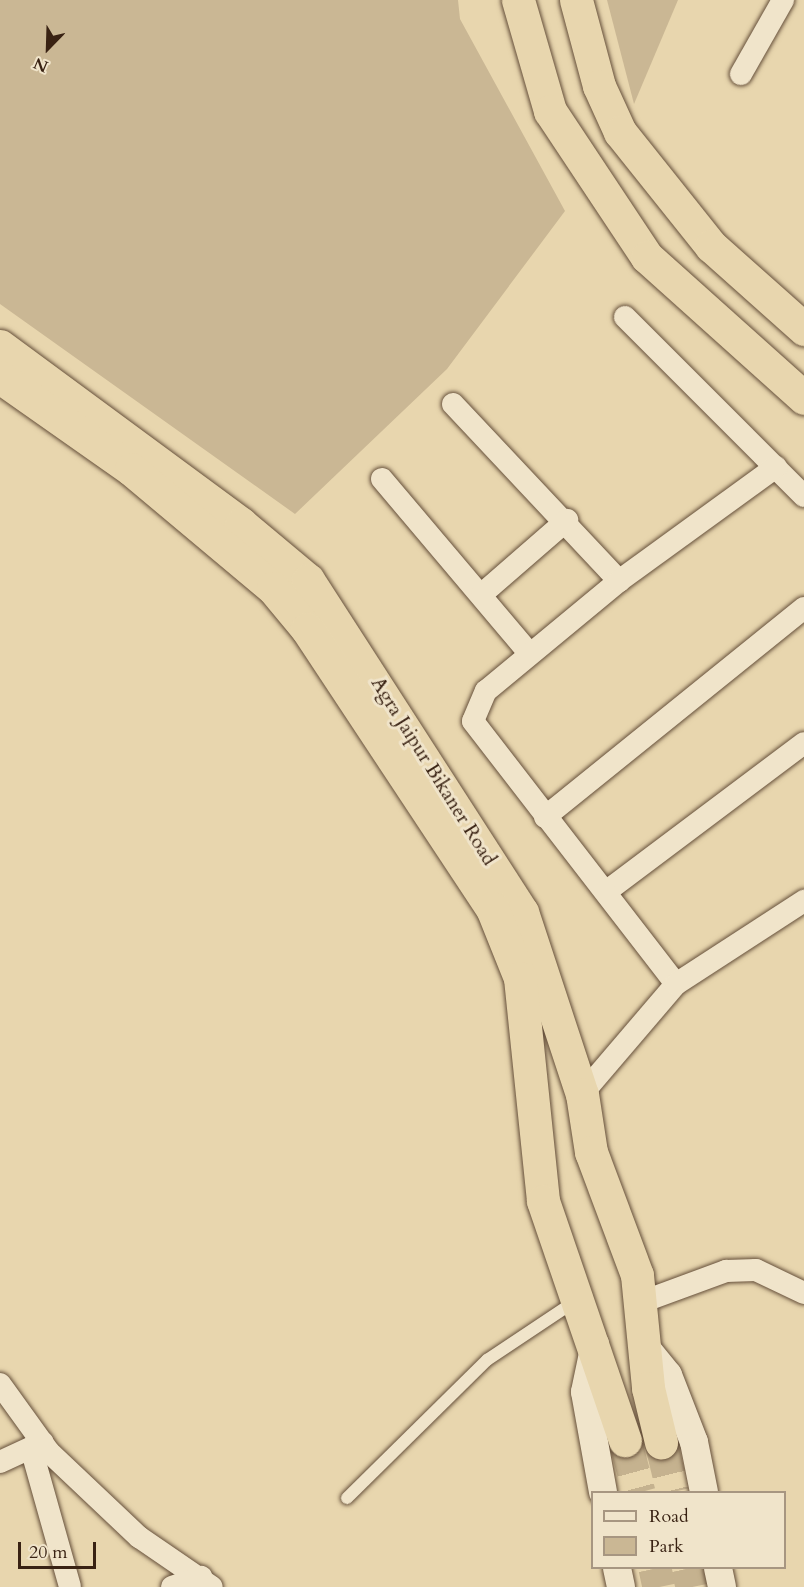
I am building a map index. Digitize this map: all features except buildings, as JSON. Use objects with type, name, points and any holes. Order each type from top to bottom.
[{"type":"highway","points":[[518,0],[550,111],[647,257],[804,398]]},
{"type":"highway","points":[[576,0],[599,86],[620,132],[711,246],[804,329]]},
{"type":"highway","name":"Agra Jaipur Bikaner Road","points":[[0,346],[242,524],[308,580],[522,912],[540,1015],[543,1200],[576,1301],[596,1343],[625,1440]]},
{"type":"highway","name":"Agra Jaipur Bikaner Road","points":[[0,377],[235,551],[307,628],[492,908],[520,978],[582,1094],[591,1152],[637,1275],[642,1342],[661,1442]]},
{"type":"highway","points":[[541,1162],[591,1152]]},
{"type":"street","points":[[741,74],[783,0]]},
{"type":"street","points":[[625,316],[804,496]]},
{"type":"street","points":[[453,404],[567,520],[619,581]]},
{"type":"street","points":[[676,984],[607,891],[545,817],[473,721],[486,691],[530,654],[619,581],[776,467]]},
{"type":"street","points":[[382,479],[482,594],[530,654]]},
{"type":"street","points":[[482,594],[567,520]]},
{"type":"street","points":[[545,817],[804,608]]},
{"type":"street","points":[[607,891],[804,743]]},
{"type":"street","points":[[582,1094],[676,984],[804,902]]},
{"type":"street","points":[[639,1303],[726,1272],[756,1270],[804,1293]]},
{"type":"street","points":[[642,1342],[668,1375],[694,1442],[704,1491]]},
{"type":"street","points":[[596,1343],[585,1392],[603,1491]]},
{"type":"street","points":[[0,1384],[36,1445],[70,1587]]},
{"type":"street","points":[[0,1462],[36,1445]]},
{"type":"street","points":[[36,1445],[139,1538],[206,1582]]},
{"type":"street","points":[[617,1569],[621,1587]]},
{"type":"street","points":[[718,1569],[722,1587]]},
{"type":"street","points":[[172,1587],[206,1582]]},
{"type":"lane","points":[[347,1498],[487,1360],[576,1301]]},
{"type":"green space","points":[[0,0],[458,0],[460,19],[565,211],[447,369],[295,514],[0,304]]},
{"type":"green space","points":[[607,0],[678,0],[634,104]]},
{"type":"tunnel","points":[[625,1440],[639,1491]]},
{"type":"tunnel","points":[[661,1442],[673,1491]]},
{"type":"tunnel","points":[[655,1569],[659,1587]]},
{"type":"tunnel","points":[[688,1569],[692,1587]]}]
